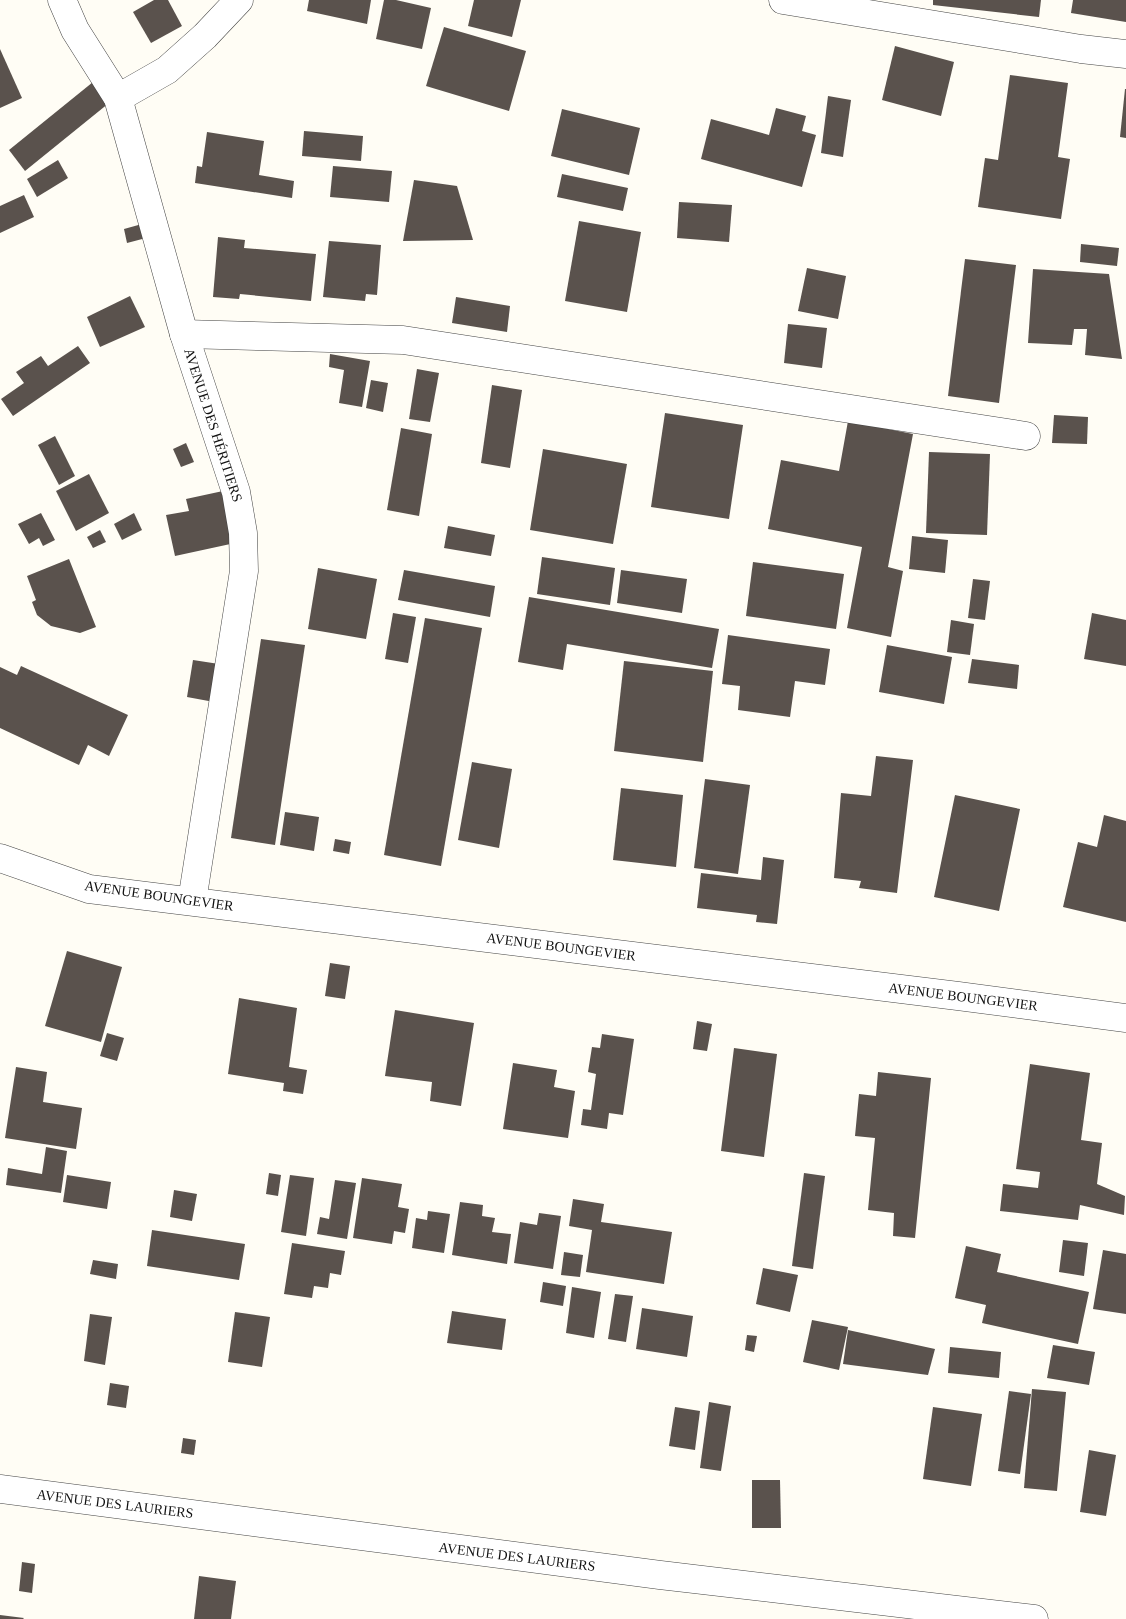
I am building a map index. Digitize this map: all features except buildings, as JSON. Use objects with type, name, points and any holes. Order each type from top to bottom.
[{"type":"street","name":"AVENUE DES HÉRITIERS","points":[[62,0],[75,30],[118,98],[184,334],[236,492],[243,533],[244,571],[192,901]]},
{"type":"street","points":[[118,98],[167,70],[205,36],[239,0]]},
{"type":"street","points":[[783,0],[1081,49],[1126,54]]},
{"type":"street","points":[[184,334],[403,340],[1026,436]]},
{"type":"street","name":"AVENUE BOUNGEVIER","points":[[0,858],[89,889],[1126,1018]]},
{"type":"street","name":"AVENUE DES LAURIERS","points":[[0,1489],[660,1575],[1034,1619]]}]
